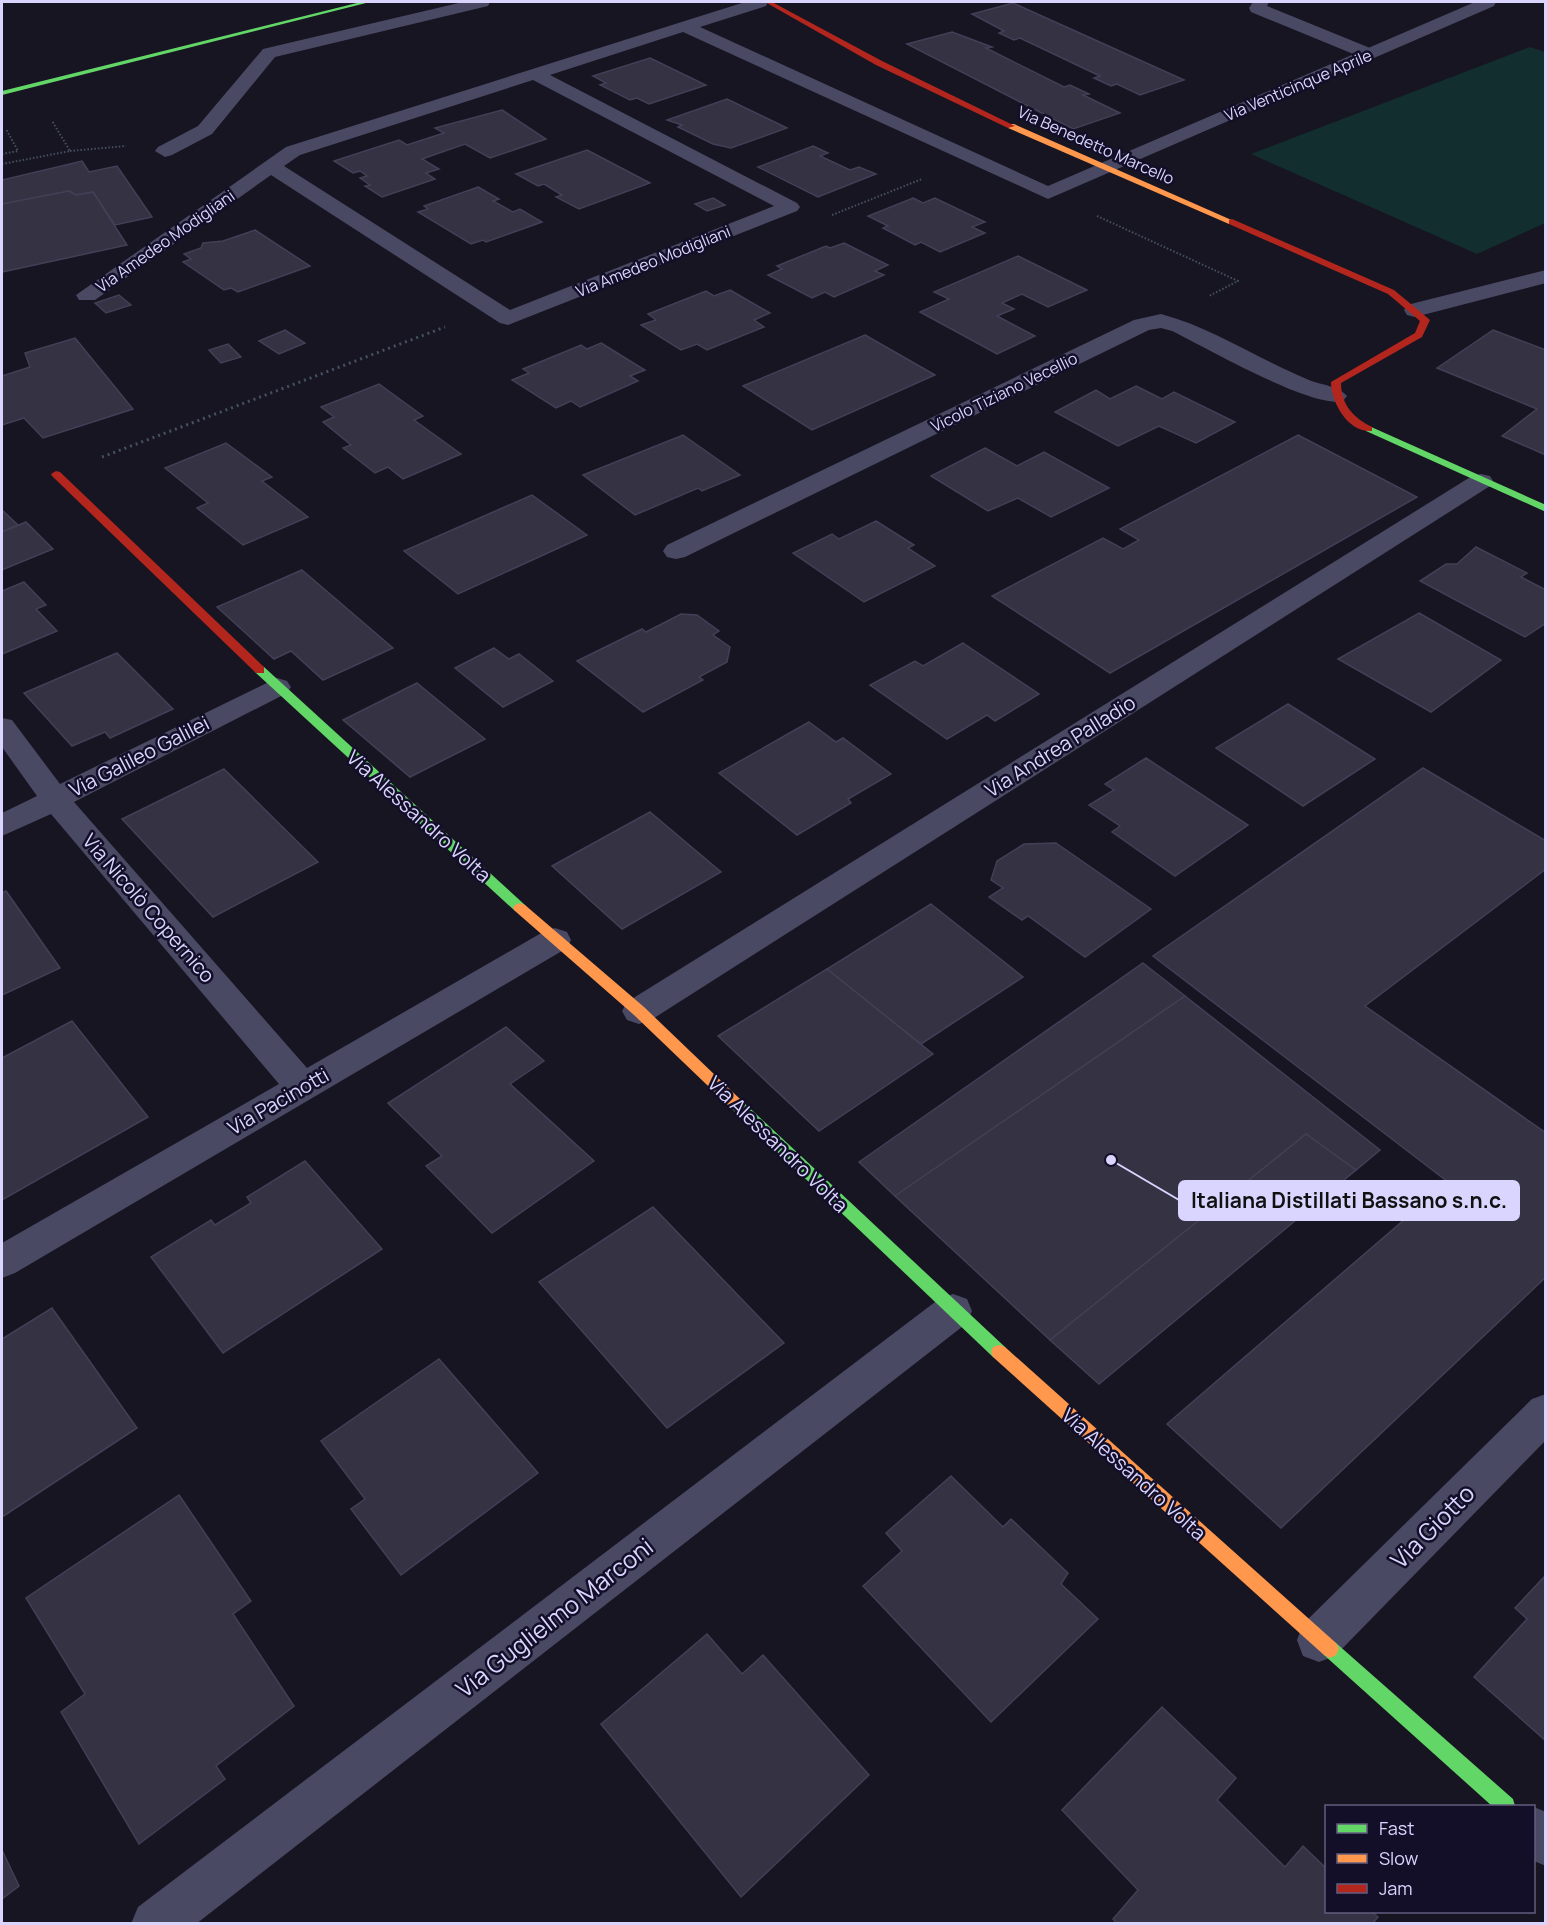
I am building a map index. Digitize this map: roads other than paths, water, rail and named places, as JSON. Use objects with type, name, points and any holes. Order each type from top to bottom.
[{"type":"main road","points":[[278,9],[310,2]]},
{"type":"main road","points":[[2,93],[367,2]]},
{"type":"main road","name":"Via Benedetto Marcello","points":[[768,2],[879,63],[1107,168],[1391,292],[1415,310]]},
{"type":"main road","points":[[1415,310],[1425,320],[1419,335],[1336,382],[1335,396],[1345,413],[1362,426],[1545,509]]},
{"type":"main road","name":"Via Alessandro Volta","points":[[56,474],[277,687],[555,940],[639,1011],[953,1311],[1505,1805]]},
{"type":"street","points":[[165,151],[186,142],[205,129],[225,109],[269,53],[482,2]]},
{"type":"street","name":"Via Amedeo Modigliani","points":[[87,295],[293,151],[760,2]]},
{"type":"street","points":[[1262,2],[1257,8],[1370,54]]},
{"type":"street","name":"Via Venticinque Aprile","points":[[1107,168],[1488,2]]},
{"type":"street","points":[[684,26],[1048,193],[1107,168]]},
{"type":"street","name":"Via Amedeo Modigliani","points":[[272,167],[508,318],[790,207],[534,74]]},
{"type":"street","points":[[1415,310],[1545,276]]},
{"type":"street","name":"Vicolo Tiziano Vecellio","points":[[676,551],[1142,325],[1161,321],[1180,326],[1301,385],[1335,396]]},
{"type":"street","name":"Via Andrea Palladio","points":[[639,1011],[1481,481]]},
{"type":"street","name":"Via Galileo Galilei","points":[[2,826],[277,687]]},
{"type":"street","name":"Via Nicolò Copernico","points":[[2,727],[55,799],[302,1086]]},
{"type":"street","name":"Via Pacinotti","points":[[2,1262],[555,940]]},
{"type":"street","name":"Via Guglielmo Marconi","points":[[155,1923],[953,1311]]},
{"type":"street","name":"Via Giotto","points":[[1319,1640],[1545,1412]]},
{"type":"place","name":"Italiana Distillati Bassano s.n.c.","points":[[1111,1160]]}]
